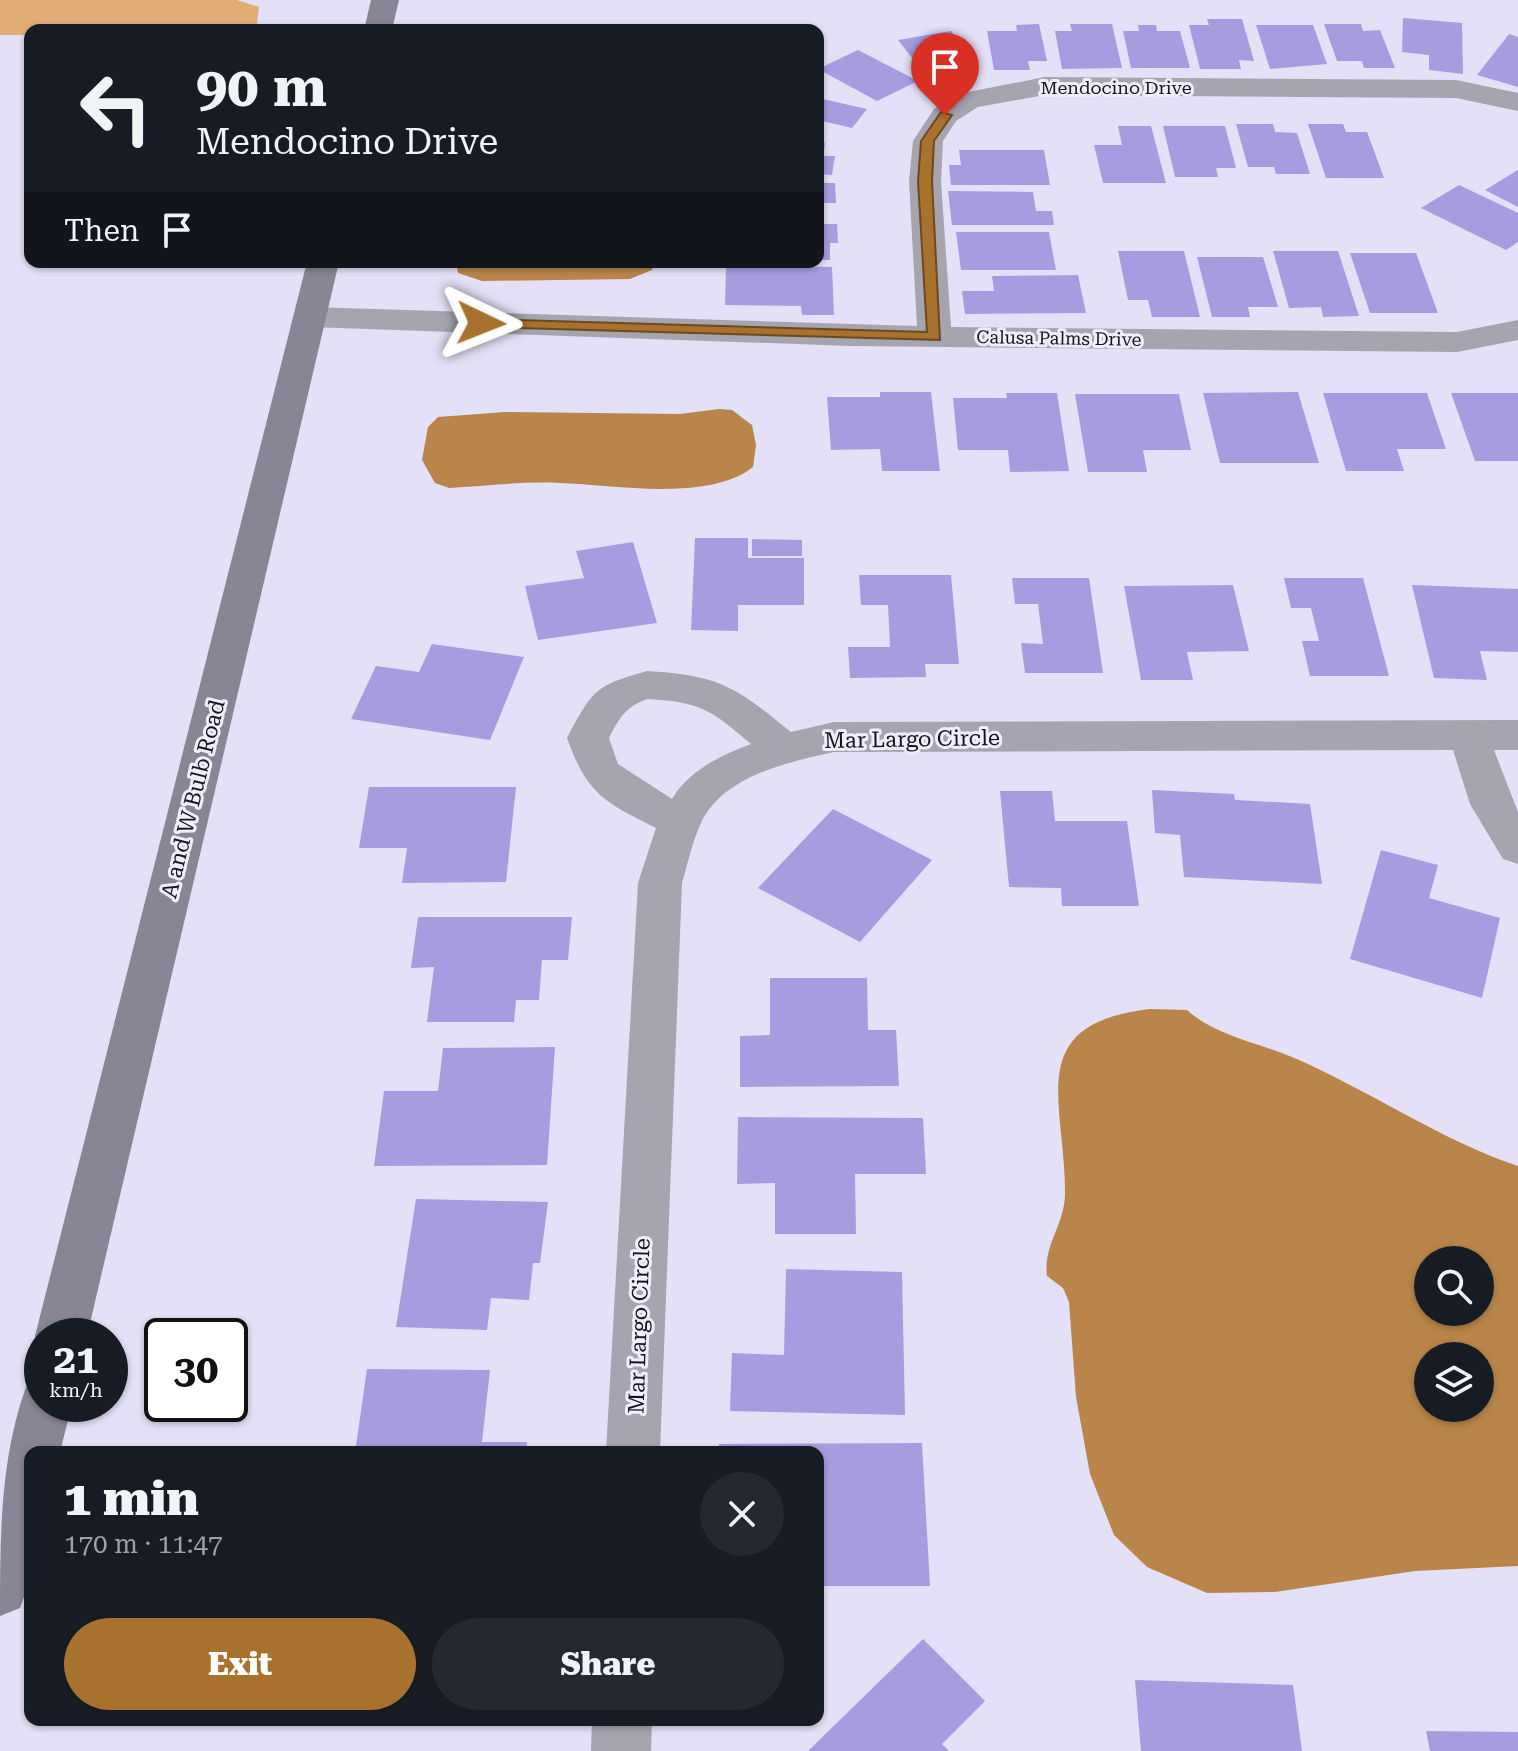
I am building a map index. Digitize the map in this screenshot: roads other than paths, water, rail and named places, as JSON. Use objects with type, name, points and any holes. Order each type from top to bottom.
[{"type":"street","points":[[379,24],[385,0]]},
{"type":"street","name":"Mendocino Drive","points":[[935,337],[925,181],[928,141],[945,115],[969,100],[1012,90],[1060,86],[1456,89],[1518,102]]},
{"type":"street","name":"A and W Bulb Road","points":[[65,1318],[322,268]]},
{"type":"street","name":"Calusa Palms Drive","points":[[310,317],[935,337],[1457,342],[1518,330]]},
{"type":"street","points":[[680,821],[637,800],[600,772],[588,738],[604,707],[618,694],[647,685],[696,688],[736,709],[782,747]]},
{"type":"street","name":"Mar Largo Circle","points":[[633,1446],[660,883],[680,821],[705,790],[741,765],[782,747],[834,737],[1518,735]]},
{"type":"street","points":[[1469,736],[1491,804],[1518,848]]},
{"type":"street","points":[[34,1446],[40,1422]]},
{"type":"street","points":[[0,1588],[24,1490]]},
{"type":"street","points":[[621,1751],[622,1726]]}]
